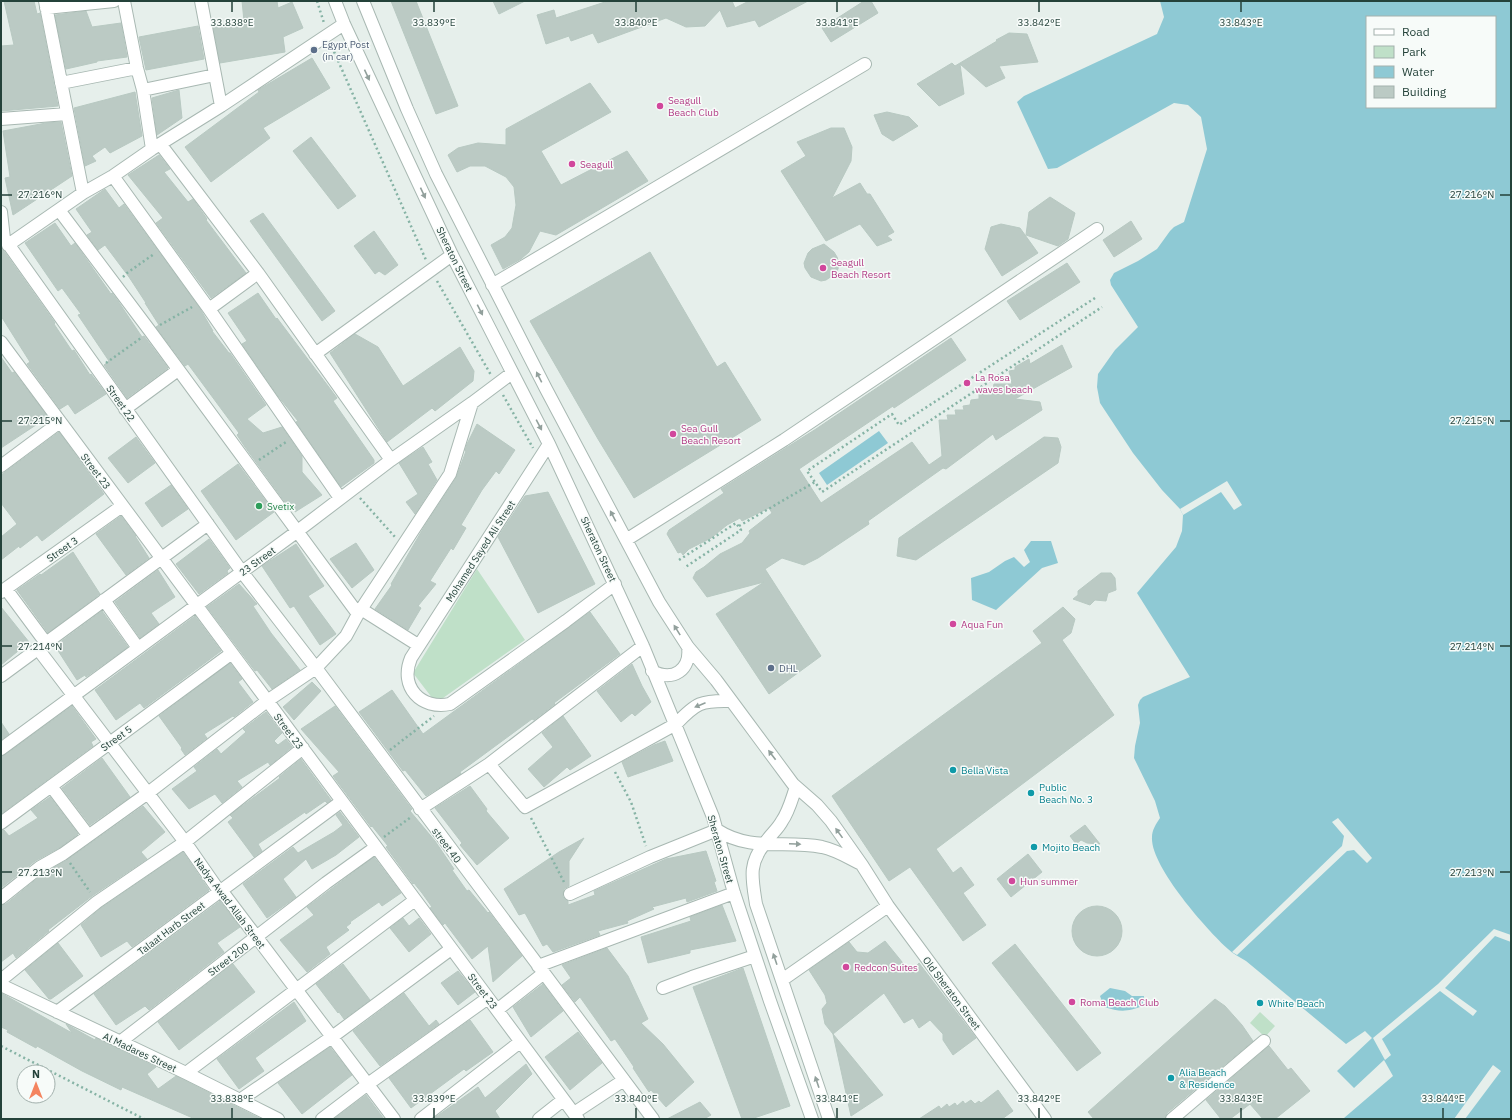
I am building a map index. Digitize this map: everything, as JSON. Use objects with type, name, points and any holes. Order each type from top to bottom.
[{"type":"street","points":[[83,193],[45,5],[114,1]]},
{"type":"street","points":[[124,1],[137,68],[157,147],[258,274],[391,460]]},
{"type":"street","points":[[201,1],[221,106]]},
{"type":"street","name":"Sheraton Street","points":[[335,1],[344,24],[452,255],[549,444],[643,646],[652,671],[676,724],[717,830],[734,892],[755,956],[812,1119]]},
{"type":"street","name":"Sheraton Street","points":[[362,1],[436,174],[492,285],[659,602],[688,647],[716,680],[796,787],[817,805],[831,821],[862,865]]},
{"type":"street","points":[[1,212],[5,239],[59,210],[83,193],[114,176],[344,24]]},
{"type":"street","points":[[492,285],[865,64]]},
{"type":"street","points":[[61,82],[137,68]]},
{"type":"street","points":[[143,90],[215,75]]},
{"type":"street","points":[[1,119],[68,114]]},
{"type":"street","points":[[114,176],[209,309],[340,498]]},
{"type":"street","points":[[59,210],[296,532],[360,611],[418,645]]},
{"type":"street","points":[[626,540],[784,440],[1097,229]]},
{"type":"street","name":"Street 22","points":[[5,239],[242,572]]},
{"type":"street","points":[[315,354],[452,255]]},
{"type":"street","points":[[209,309],[258,274]]},
{"type":"street","name":"Street 23","points":[[1,342],[576,1116]]},
{"type":"street","points":[[125,409],[178,370]]},
{"type":"street","name":"23 Street","points":[[1,749],[296,532],[352,488],[472,404],[512,373]]},
{"type":"street","points":[[1,898],[40,867],[63,854],[148,793],[267,701],[316,668],[346,636],[360,611],[450,474],[472,404]]},
{"type":"street","points":[[1,466],[60,422]]},
{"type":"street","name":"Mohamed Sayed Ali Street","points":[[450,704],[430,704],[423,701],[413,691],[407,672],[411,658],[549,444]]},
{"type":"street","name":"Street 3","points":[[3,590],[122,506]]},
{"type":"street","points":[[1,676],[208,524]]},
{"type":"street","name":"street 40","points":[[242,572],[316,668],[420,810],[653,1119]]},
{"type":"street","points":[[450,704],[566,622],[615,584]]},
{"type":"street","name":"Nadya Awad Allah Street","points":[[3,590],[74,695],[185,842],[217,888],[221,890],[394,1119]]},
{"type":"street","points":[[104,600],[138,648]]},
{"type":"street","points":[[420,810],[489,764],[643,646]]},
{"type":"street","points":[[652,671],[666,676],[679,672],[687,661],[689,654],[688,647]]},
{"type":"street","name":"Street 5","points":[[1,823],[232,653]]},
{"type":"street","points":[[489,764],[525,806],[676,724],[697,705],[707,702],[731,701]]},
{"type":"street","points":[[1,980],[97,902],[185,842],[303,748]]},
{"type":"street","points":[[51,786],[88,835]]},
{"type":"street","points":[[796,787],[782,821],[755,858],[752,872],[753,887],[756,904],[829,1119]]},
{"type":"street","name":"Talaat Harb Street","points":[[57,1012],[342,801]]},
{"type":"street","points":[[570,894],[650,857],[717,830],[727,837],[752,844],[801,844],[823,847],[839,852],[862,865]]},
{"type":"street","name":"Street 200","points":[[120,1042],[326,883],[376,847]]},
{"type":"street","name":"Old Sheraton Street","points":[[862,865],[888,906],[1046,1119]]},
{"type":"street","points":[[497,1010],[541,970],[734,892]]},
{"type":"street","points":[[186,1073],[415,900]]},
{"type":"street","points":[[782,980],[888,906]]},
{"type":"street","points":[[240,1100],[332,1036],[452,949]]},
{"type":"street","points":[[663,988],[755,956]]},
{"type":"street","name":"Al Madares Street","points":[[1,985],[186,1073],[278,1119]]},
{"type":"street","points":[[322,1119],[488,998]]},
{"type":"street","points":[[1172,1119],[1264,1041]]},
{"type":"street","points":[[421,1119],[520,1042]]},
{"type":"street","points":[[576,1116],[624,1080]]},
{"type":"street","points":[[539,1119],[564,1100]]},
{"type":"path","points":[[317,1],[327,35],[431,270],[539,458]]},
{"type":"path","points":[[116,286],[127,273],[165,247]]},
{"type":"path","points":[[1095,298],[899,425],[892,414],[807,471],[822,492],[1102,307]]},
{"type":"path","points":[[249,467],[296,435]]},
{"type":"path","points":[[739,526],[815,482]]},
{"type":"path","points":[[352,488],[403,547]]},
{"type":"path","points":[[679,560],[736,523],[739,526]]},
{"type":"path","points":[[684,568],[741,530],[739,526]]},
{"type":"path","points":[[381,757],[450,704]]},
{"type":"path","points":[[608,761],[631,802],[650,857]]},
{"type":"path","points":[[525,806],[570,894]]},
{"type":"path","points":[[376,847],[382,839],[420,810]]},
{"type":"path","points":[[63,854],[97,902]]},
{"type":"path","points":[[1,1046],[144,1119]]},
{"type":"green space","points":[[477,569],[525,640],[436,703],[413,673]]},
{"type":"green space","points":[[1260,1012],[1275,1026],[1265,1037],[1250,1023]]},
{"type":"water","points":[[1160,1],[1511,1],[1511,1119],[1344,1119],[1393,1076],[1384,1060],[1354,1088],[1337,1071],[1372,1038],[1365,1031],[1346,1044],[1246,961],[1230,951],[1207,928],[1181,897],[1160,864],[1154,849],[1152,834],[1154,827],[1160,818],[1155,801],[1134,758],[1140,723],[1138,705],[1143,697],[1190,677],[1137,593],[1176,547],[1182,531],[1183,515],[1180,509],[1162,490],[1133,453],[1100,403],[1097,387],[1098,374],[1115,350],[1138,327],[1111,285],[1110,280],[1114,273],[1138,261],[1157,249],[1174,227],[1184,222],[1207,149],[1201,117],[1188,105],[1174,103],[1057,168],[1048,169],[1017,102],[1024,96],[1157,34],[1164,17]]},
{"type":"water","points":[[879,431],[888,443],[827,485],[819,473]]},
{"type":"water","points":[[1031,541],[1051,541],[1058,563],[1042,568],[996,610],[972,600],[971,578],[989,572],[1005,561],[1014,557],[1024,567],[1030,562],[1024,550]]},
{"type":"water","points":[[1110,988],[1125,991],[1132,996],[1144,996],[1143,1006],[1124,1011],[1104,1007],[1100,996]]},
{"type":"pier","points":[[1227,481],[1242,505],[1234,510],[1221,492],[1183,515],[1180,509]]},
{"type":"pier","points":[[1338,818],[1372,858],[1367,863],[1354,850],[1347,851],[1237,955],[1232,952],[1342,846],[1344,836],[1332,822]]},
{"type":"pier","points":[[1494,929],[1511,935],[1511,942],[1495,936],[1445,988],[1477,1011],[1473,1016],[1440,991],[1382,1039],[1391,1055],[1385,1060],[1373,1038],[1438,984]]},
{"type":"pier","points":[[1493,1065],[1501,1071],[1465,1119],[1454,1119]]},
{"type":"building","points":[[4,1],[34,1],[37,14],[40,13],[58,106],[1,111],[1,46],[14,45]]},
{"type":"building","points":[[242,1],[277,1],[278,8],[292,2],[303,28],[283,37],[285,52],[220,63],[213,26],[244,21]]},
{"type":"building","points":[[391,1],[416,1],[458,106],[436,114]]},
{"type":"building","points":[[493,1],[525,1],[499,14]]},
{"type":"building","points":[[608,1],[732,1],[735,8],[749,1],[808,1],[759,27],[755,20],[727,27],[720,10],[705,26],[686,27],[666,18],[598,43],[593,33],[571,41],[569,36],[546,44],[537,15],[554,10],[556,18]]},
{"type":"building","points":[[864,1],[871,1],[878,13],[831,42],[822,28]]},
{"type":"building","points":[[86,11],[92,27],[121,23],[127,57],[97,61],[66,69],[55,15]]},
{"type":"building","points":[[198,26],[204,59],[146,70],[139,37]]},
{"type":"building","points":[[1009,33],[1027,34],[1038,62],[999,66],[1005,78],[986,87],[960,64],[964,94],[939,106],[917,84],[952,63],[955,66]]},
{"type":"building","points":[[312,58],[330,88],[263,128],[270,138],[211,182],[185,147],[259,92],[258,90]]},
{"type":"building","points":[[590,83],[611,112],[541,151],[561,185],[627,151],[648,181],[556,235],[540,231],[529,252],[521,259],[503,269],[491,245],[505,237],[512,228],[516,205],[514,187],[506,177],[485,166],[470,166],[457,172],[448,155],[458,148],[478,143],[506,145],[506,129]]},
{"type":"building","points":[[179,90],[182,118],[157,135],[152,98]]},
{"type":"building","points":[[135,92],[142,136],[110,153],[105,147],[92,156],[96,161],[85,166],[74,108]]},
{"type":"building","points":[[887,112],[909,117],[918,126],[893,141],[882,134],[874,115]]},
{"type":"building","points":[[61,122],[72,176],[13,215],[5,178],[10,177],[3,131],[46,123]]},
{"type":"building","points":[[831,128],[844,128],[852,147],[851,161],[832,198],[860,183],[867,194],[870,194],[894,232],[887,236],[892,240],[877,246],[860,224],[826,241],[781,171],[806,156],[797,142]]},
{"type":"building","points":[[311,137],[356,196],[338,209],[293,151]]},
{"type":"building","points":[[159,155],[170,169],[164,172],[188,202],[193,199],[207,219],[206,220],[246,273],[211,298],[156,223],[163,218],[128,175]]},
{"type":"building","points":[[105,189],[119,208],[124,204],[199,307],[212,331],[230,353],[266,405],[247,419],[263,433],[282,427],[302,456],[302,472],[322,495],[295,512],[289,504],[287,505],[237,435],[239,433],[188,364],[185,366],[156,327],[159,325],[129,277],[105,245],[98,250],[87,235],[92,232],[76,209]]},
{"type":"building","points":[[1050,197],[1075,213],[1068,239],[1058,246],[1026,235],[1029,212]]},
{"type":"building","points":[[263,213],[335,311],[322,321],[250,221]]},
{"type":"building","points":[[1131,221],[1142,239],[1114,257],[1103,240]]},
{"type":"building","points":[[55,223],[71,246],[75,243],[111,294],[112,293],[118,301],[142,337],[144,336],[168,368],[127,398],[104,365],[109,361],[78,315],[81,314],[62,288],[58,291],[25,243]]},
{"type":"building","points":[[1001,224],[1020,228],[1038,253],[1002,276],[985,249],[991,227]]},
{"type":"building","points":[[374,231],[398,265],[385,275],[379,271],[375,274],[354,246]]},
{"type":"building","points":[[824,244],[834,252],[839,263],[835,274],[826,280],[821,281],[811,277],[805,268],[804,263],[808,253],[812,249]]},
{"type":"building","points":[[1,247],[53,320],[55,323],[54,324],[72,351],[74,350],[90,375],[91,374],[106,394],[75,414],[68,404],[60,409],[27,364],[30,362],[1,316]]},
{"type":"building","points":[[650,252],[717,367],[725,362],[761,420],[634,498],[530,321]]},
{"type":"building","points":[[1067,263],[1080,282],[1020,320],[1007,301]]},
{"type":"building","points":[[258,293],[276,319],[277,318],[337,398],[333,401],[374,460],[374,463],[341,487],[296,422],[298,421],[278,396],[242,344],[247,341],[228,313]]},
{"type":"building","points":[[355,334],[378,347],[403,386],[460,347],[474,371],[473,381],[435,411],[432,408],[387,442],[330,353]]},
{"type":"building","points":[[951,338],[966,360],[894,408],[893,406],[799,469],[821,503],[912,442],[929,465],[942,456],[939,420],[948,420],[947,415],[956,415],[955,410],[964,410],[963,406],[970,405],[971,400],[979,399],[979,394],[986,394],[986,389],[993,389],[994,384],[1012,384],[1009,371],[1015,370],[1015,367],[1029,359],[1030,364],[1062,345],[1072,367],[1015,399],[1040,402],[1042,410],[996,440],[993,434],[946,469],[943,468],[868,521],[869,524],[818,558],[804,565],[782,558],[765,569],[821,656],[769,694],[716,614],[764,582],[707,597],[693,578],[696,572],[720,554],[742,543],[750,533],[749,531],[772,513],[769,508],[742,521],[740,518],[727,525],[711,538],[689,549],[683,555],[681,552],[678,553],[667,534],[669,530],[724,493],[721,489],[816,429]]},
{"type":"building","points":[[1,357],[12,373],[14,372],[48,417],[1,448]]},
{"type":"building","points":[[477,424],[515,450],[499,474],[496,471],[482,490],[461,525],[466,528],[453,550],[451,548],[430,581],[436,584],[418,606],[421,608],[408,630],[375,609],[392,585],[391,584],[424,527],[456,478],[466,451],[467,444]]},
{"type":"building","points":[[59,432],[104,494],[42,541],[37,535],[20,548],[19,546],[1,560],[1,537],[17,524],[1,503],[1,475]]},
{"type":"building","points":[[136,437],[155,463],[128,483],[108,458]]},
{"type":"building","points":[[1044,437],[1058,438],[1061,447],[1058,463],[916,560],[897,556],[899,538]]},
{"type":"building","points":[[423,447],[432,462],[428,464],[437,480],[415,514],[406,502],[418,494],[399,463]]},
{"type":"building","points":[[238,464],[274,512],[236,540],[201,491]]},
{"type":"building","points":[[171,485],[188,509],[162,527],[145,503]]},
{"type":"building","points":[[548,492],[595,584],[538,613],[498,537],[525,496]]},
{"type":"building","points":[[121,516],[136,536],[149,558],[126,575],[96,534]]},
{"type":"building","points":[[209,539],[230,568],[227,571],[228,573],[199,594],[176,564]]},
{"type":"building","points":[[356,543],[374,570],[352,588],[330,559]]},
{"type":"building","points":[[296,544],[324,586],[308,596],[336,634],[320,645],[294,606],[290,608],[262,566]]},
{"type":"building","points":[[73,552],[100,594],[48,633],[17,590]]},
{"type":"building","points":[[158,570],[175,597],[151,613],[159,624],[140,638],[115,602]]},
{"type":"building","points":[[1101,573],[1111,573],[1115,578],[1116,590],[1108,593],[1106,601],[1095,600],[1090,605],[1073,599],[1078,595],[1078,591]]},
{"type":"building","points":[[239,584],[257,604],[253,606],[271,633],[300,670],[272,689],[257,670],[255,671],[207,607]]},
{"type":"building","points":[[1,607],[29,642],[1,665]]},
{"type":"building","name":"Bella Vista","points":[[1063,607],[1075,619],[1071,633],[1062,640],[1114,715],[936,849],[953,873],[961,867],[974,885],[963,893],[986,925],[963,941],[910,867],[889,881],[832,796],[1042,643],[1033,631]]},
{"type":"building","points":[[102,611],[128,647],[86,677],[85,675],[77,680],[55,646]]},
{"type":"building","points":[[590,612],[620,654],[554,703],[555,704],[534,720],[532,719],[460,772],[461,774],[426,796],[405,770],[403,771],[359,712],[392,690],[423,734]]},
{"type":"building","points":[[195,616],[221,651],[144,708],[140,703],[116,720],[95,690]]},
{"type":"building","points":[[230,663],[242,679],[238,682],[253,702],[234,717],[233,716],[204,734],[207,738],[185,755],[181,749],[182,748],[159,716]]},
{"type":"building","points":[[632,664],[651,702],[635,716],[632,713],[621,722],[597,691]]},
{"type":"building","points":[[312,682],[321,691],[294,720],[283,707]]},
{"type":"building","points":[[72,706],[96,739],[91,742],[93,746],[1,814],[1,756],[5,755]]},
{"type":"building","points":[[335,706],[412,809],[410,811],[435,841],[454,869],[452,870],[467,891],[469,890],[488,913],[489,912],[522,956],[493,982],[488,946],[472,959],[445,923],[443,925],[430,908],[432,907],[422,893],[414,883],[413,884],[386,847],[388,846],[372,826],[371,827],[333,776],[339,772],[301,729]]},
{"type":"building","points":[[266,712],[282,733],[274,741],[278,745],[286,739],[292,747],[270,765],[268,762],[237,781],[242,787],[222,803],[215,794],[189,809],[172,789],[197,771],[194,767],[217,749],[221,754],[246,732],[243,729]]},
{"type":"building","points":[[563,716],[591,756],[570,770],[567,767],[544,787],[528,769],[553,747],[542,733]]},
{"type":"building","points":[[1,722],[9,734],[1,740]]},
{"type":"building","points":[[665,741],[673,761],[628,777],[622,762],[654,745]]},
{"type":"building","points":[[102,758],[130,797],[90,825],[62,788]]},
{"type":"building","points":[[301,759],[331,800],[327,803],[325,801],[306,814],[305,812],[258,844],[262,851],[254,857],[228,822],[233,818],[230,815],[280,778],[279,777]]},
{"type":"building","points":[[470,786],[487,809],[486,811],[509,838],[477,865],[460,845],[462,843],[435,808]]},
{"type":"building","points":[[50,797],[78,834],[59,848],[35,861],[1,888],[1,830],[4,830],[9,836],[38,818],[31,810]]},
{"type":"building","points":[[143,806],[165,832],[141,852],[147,859],[92,896],[48,930],[49,931],[16,958],[13,953],[1,962],[1,905],[6,904],[44,873],[67,860]]},
{"type":"building","points":[[340,812],[359,837],[336,855],[312,869],[306,859],[283,879],[296,897],[267,918],[243,884],[293,847],[298,853],[334,832],[343,825],[336,815]]},
{"type":"building","points":[[1085,825],[1100,844],[1087,843],[1081,840],[1076,844],[1070,836]]},
{"type":"building","points":[[584,838],[569,861],[569,886],[564,889],[563,894],[563,897],[568,901],[568,905],[595,895],[594,891],[666,859],[706,851],[716,881],[714,882],[717,891],[687,902],[686,898],[652,907],[654,909],[627,921],[628,923],[598,931],[600,935],[553,952],[547,944],[543,946],[525,913],[519,915],[504,889],[559,852]]},
{"type":"building","points":[[183,852],[209,890],[132,947],[127,941],[101,957],[81,925],[101,908]]},
{"type":"building","points":[[1028,854],[1042,872],[1011,897],[997,879]]},
{"type":"building","points":[[374,857],[401,893],[382,906],[379,902],[350,922],[351,923],[346,927],[349,930],[326,947],[330,954],[307,972],[280,940],[314,915],[307,907]]},
{"type":"building","points":[[220,901],[240,927],[217,943],[224,952],[149,1010],[145,1006],[116,1025],[94,994]]},
{"type":"building","points":[[722,905],[736,941],[690,950],[690,953],[648,963],[641,937],[691,921],[690,917]]},
{"type":"building","points":[[1102,906],[1107,907],[1115,913],[1121,921],[1121,941],[1115,949],[1107,955],[1092,956],[1087,955],[1079,949],[1073,941],[1072,926],[1073,921],[1079,913],[1087,907]]},
{"type":"building","points":[[403,918],[409,926],[419,918],[431,934],[409,952],[390,928]]},
{"type":"building","points":[[885,941],[911,973],[919,963],[976,1038],[953,1055],[943,1040],[943,1034],[930,1020],[919,1028],[913,1018],[904,1023],[884,993],[833,1034],[825,1024],[822,1009],[827,1003],[825,995],[809,970],[849,942],[857,952],[868,953]]},
{"type":"building","points":[[58,943],[83,976],[49,999],[25,970]]},
{"type":"building","points":[[1015,944],[1101,1053],[1077,1071],[992,963]]},
{"type":"building","points":[[607,948],[628,976],[648,1019],[641,1023],[663,1044],[694,1082],[666,1107],[651,1090],[649,1092],[615,1039],[611,1041],[580,997],[575,1002],[562,985],[571,978],[562,965]]},
{"type":"building","points":[[233,964],[255,992],[179,1050],[158,1022]]},
{"type":"building","points":[[343,964],[370,1000],[344,1019],[316,984]]},
{"type":"building","points":[[743,968],[790,1106],[751,1119],[742,1119],[693,987]]},
{"type":"building","points":[[458,971],[475,992],[458,1005],[441,983]]},
{"type":"building","points":[[543,984],[563,1011],[531,1037],[513,1007]]},
{"type":"building","points":[[1,993],[72,1033],[66,1024],[95,1040],[96,1038],[156,1067],[147,1074],[158,1089],[176,1076],[261,1119],[195,1119],[122,1087],[121,1090],[7,1032],[8,1030],[1,1027]]},
{"type":"building","points":[[404,993],[429,1026],[436,1020],[439,1024],[380,1066],[353,1031]]},
{"type":"building","name":"Alia Beach & Residence","points":[[1215,999],[1225,1006],[1242,1025],[1253,1041],[1167,1113],[1165,1119],[1094,1119],[1088,1112]]},
{"type":"building","points":[[294,1002],[306,1021],[255,1058],[264,1071],[239,1089],[217,1059]]},
{"type":"building","points":[[470,1020],[493,1052],[466,1071],[464,1069],[411,1108],[389,1078]]},
{"type":"building","points":[[578,1032],[602,1063],[570,1090],[545,1057]]},
{"type":"building","points":[[833,1034],[883,1095],[851,1116]]},
{"type":"building","points":[[1269,1046],[1288,1070],[1291,1068],[1310,1091],[1275,1119],[1263,1119],[1250,1104],[1230,1119],[1221,1119],[1206,1100]]},
{"type":"building","points":[[330,1047],[352,1075],[302,1114],[278,1083]]},
{"type":"building","points":[[526,1064],[532,1074],[495,1111],[500,1119],[433,1119],[478,1087],[485,1098]]},
{"type":"building","points":[[998,1090],[1013,1111],[1002,1119],[919,1119],[939,1106],[941,1109],[947,1104],[949,1107],[955,1103],[957,1106],[963,1101],[965,1104],[971,1100],[975,1104],[979,1101],[981,1103]]},
{"type":"building","points":[[366,1095],[384,1119],[334,1119]]},
{"type":"building","points":[[700,1102],[711,1115],[704,1119],[667,1119]]},
{"type":"place","name":"Egypt Post (in car)","points":[[314,50]]},
{"type":"place","name":"Seagull Beach Club","points":[[660,106]]},
{"type":"place","name":"Seagull","points":[[572,164]]},
{"type":"place","name":"Seagull Beach Resort","points":[[823,268]]},
{"type":"place","name":"La Rosa waves beach","points":[[967,383]]},
{"type":"place","name":"Sea Gull Beach Resort","points":[[673,434]]},
{"type":"place","name":"Svetix","points":[[259,506]]},
{"type":"place","name":"Aqua Fun","points":[[953,624]]},
{"type":"place","name":"DHL","points":[[771,668]]},
{"type":"place","name":"Bella Vista","points":[[953,770]]},
{"type":"place","name":"Public Beach No. 3","points":[[1031,793]]},
{"type":"place","name":"Mojito Beach","points":[[1034,847]]},
{"type":"place","name":"Hun summer","points":[[1012,881]]},
{"type":"place","name":"Redcon Suites","points":[[846,967]]},
{"type":"place","name":"Roma Beach Club","points":[[1072,1002]]},
{"type":"place","name":"White Beach","points":[[1260,1003]]},
{"type":"place","name":"Alia Beach & Residence","points":[[1171,1078]]}]
